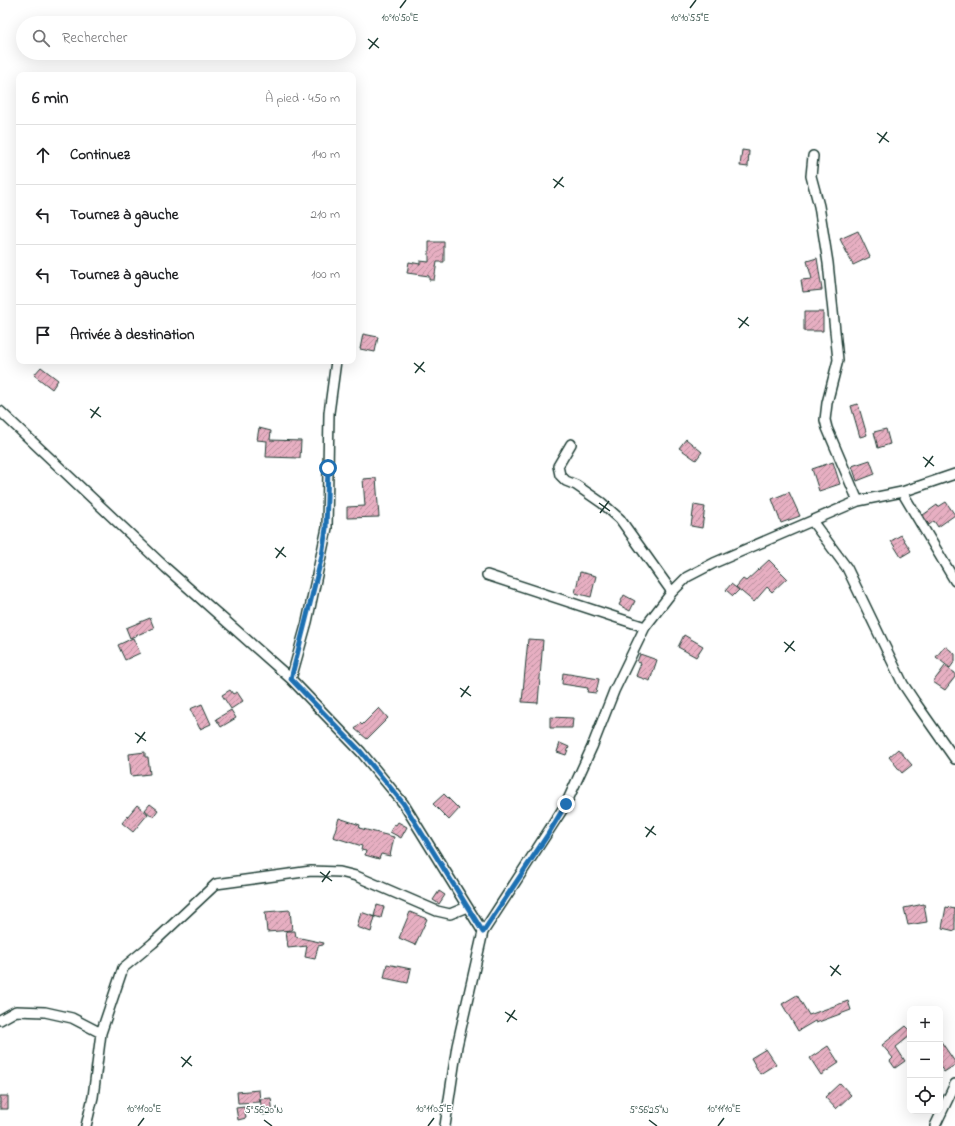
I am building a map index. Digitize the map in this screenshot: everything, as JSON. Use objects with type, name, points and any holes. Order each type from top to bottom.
[{"type":"street","points":[[813,156],[811,176],[819,206],[828,263],[838,360],[827,403],[825,420],[858,501]]},
{"type":"street","points":[[291,679],[307,622],[322,556],[326,528],[329,413],[336,364]]},
{"type":"street","points":[[0,411],[166,568],[291,679],[361,752],[403,803],[483,932]]},
{"type":"street","points":[[571,444],[558,466],[560,475],[566,481],[576,485],[602,503],[620,519],[672,592]]},
{"type":"street","points":[[445,1126],[456,1046],[483,932],[547,836],[566,804],[592,748],[614,691],[646,627],[672,592],[687,577],[714,563],[858,501],[902,492],[955,474]]},
{"type":"street","points":[[902,492],[955,581]]},
{"type":"street","points":[[812,521],[846,568],[911,696],[955,760]]},
{"type":"street","points":[[487,575],[646,627]]},
{"type":"street","points":[[86,1126],[92,1097],[101,1032],[123,968],[153,943],[216,884],[311,871],[340,872],[356,876],[437,911],[450,914],[468,907]]},
{"type":"street","points":[[0,1020],[16,1011],[45,1012],[72,1018],[101,1032]]},
{"type":"street","points":[[935,1126],[955,1084]]},
{"type":"building","points":[[742,150],[749,151],[748,167],[740,166]]},
{"type":"building","points":[[858,231],[870,257],[853,265],[840,239]]},
{"type":"building","points":[[429,242],[444,242],[444,262],[437,262],[434,280],[429,280],[429,276],[407,273],[409,262],[420,264],[420,261],[429,262]]},
{"type":"building","points":[[817,258],[822,290],[803,292],[801,280],[812,279],[807,261]]},
{"type":"building","points":[[804,312],[823,312],[823,331],[804,331]]},
{"type":"building","points":[[363,334],[378,337],[375,352],[360,349]]},
{"type":"building","points":[[41,367],[58,380],[52,389],[34,375]]},
{"type":"building","points":[[858,404],[867,435],[860,437],[851,406]]},
{"type":"building","points":[[259,428],[271,431],[270,440],[301,441],[300,458],[266,457],[267,441],[257,440]]},
{"type":"building","points":[[886,429],[890,444],[878,448],[874,432]]},
{"type":"building","points":[[686,439],[702,452],[696,460],[679,448]]},
{"type":"building","points":[[870,460],[875,474],[857,481],[852,466]]},
{"type":"building","points":[[833,462],[840,484],[819,491],[812,469]]},
{"type":"building","points":[[376,478],[379,517],[347,518],[347,507],[365,506],[363,479]]},
{"type":"building","points":[[789,492],[800,516],[781,523],[772,499]]},
{"type":"building","points":[[946,502],[955,515],[938,527],[934,521],[929,525],[923,515],[937,505],[938,507]]},
{"type":"building","points":[[694,505],[705,507],[702,528],[691,526]]},
{"type":"building","points":[[901,535],[911,551],[901,557],[891,541]]},
{"type":"building","points":[[769,560],[787,578],[772,592],[767,587],[754,602],[736,587],[743,579],[746,581]]},
{"type":"building","points":[[580,572],[596,576],[591,597],[575,593]]},
{"type":"building","points":[[731,584],[739,590],[733,596],[726,590]]},
{"type":"building","points":[[624,595],[635,601],[630,611],[619,605]]},
{"type":"building","points":[[150,618],[154,628],[130,638],[126,628]]},
{"type":"building","points":[[684,635],[703,646],[696,657],[678,647]]},
{"type":"building","points":[[133,638],[140,653],[125,660],[118,645]]},
{"type":"building","points":[[528,639],[543,640],[538,703],[522,702]]},
{"type":"building","points":[[945,646],[955,654],[955,661],[950,668],[936,657]]},
{"type":"building","points":[[640,654],[657,660],[650,681],[636,676],[641,663],[637,662]]},
{"type":"building","points":[[945,666],[955,673],[955,677],[945,690],[933,682]]},
{"type":"building","points":[[563,673],[599,679],[596,693],[587,692],[588,688],[562,684]]},
{"type":"building","points":[[230,690],[233,694],[237,692],[243,701],[231,709],[222,695]]},
{"type":"building","points":[[202,704],[211,724],[200,729],[190,709]]},
{"type":"building","points":[[379,708],[388,718],[367,739],[355,729],[360,723],[362,725]]},
{"type":"building","points":[[231,710],[236,718],[221,727],[216,719]]},
{"type":"building","points":[[550,717],[573,718],[572,728],[550,728]]},
{"type":"building","points":[[560,743],[569,747],[566,755],[557,752]]},
{"type":"building","points":[[898,749],[912,765],[902,773],[889,757]]},
{"type":"building","points":[[145,752],[145,757],[148,757],[150,774],[131,776],[129,754]]},
{"type":"building","points":[[444,794],[459,809],[449,820],[433,804]]},
{"type":"building","points":[[150,804],[158,810],[153,817],[145,810]]},
{"type":"building","points":[[137,805],[148,814],[133,832],[122,823]]},
{"type":"building","points":[[339,818],[360,825],[359,828],[394,837],[390,856],[381,854],[379,859],[365,855],[366,851],[361,850],[362,846],[333,837]]},
{"type":"building","points":[[398,822],[407,827],[401,838],[390,832],[394,824],[396,825]]},
{"type":"building","points":[[439,891],[445,895],[439,904],[433,900]]},
{"type":"building","points":[[924,904],[927,922],[908,925],[904,908]]},
{"type":"building","points":[[377,905],[384,907],[381,918],[374,916]]},
{"type":"building","points":[[946,907],[955,909],[955,931],[942,928]]},
{"type":"building","points":[[290,910],[292,930],[267,932],[265,912]]},
{"type":"building","points":[[361,912],[375,917],[371,932],[357,927]]},
{"type":"building","points":[[410,912],[427,919],[415,945],[399,938]]},
{"type":"building","points":[[286,931],[295,931],[296,937],[324,943],[323,945],[318,946],[315,959],[305,957],[307,946],[288,948]]},
{"type":"building","points":[[387,964],[411,969],[408,983],[384,978]]},
{"type":"building","points":[[797,995],[809,1015],[848,1001],[851,1010],[816,1023],[815,1021],[798,1031],[782,1004]]},
{"type":"building","points":[[906,1026],[907,1027],[907,1038],[896,1047],[905,1061],[895,1068],[890,1061],[893,1058],[882,1045]]},
{"type":"building","points":[[943,1044],[955,1062],[955,1065],[944,1072]]},
{"type":"building","points":[[828,1046],[839,1063],[821,1075],[810,1058]]},
{"type":"building","points":[[766,1049],[776,1064],[760,1074],[751,1058]]},
{"type":"building","points":[[840,1083],[851,1095],[836,1109],[825,1097]]},
{"type":"building","points":[[259,1090],[260,1102],[238,1103],[237,1092]]},
{"type":"building","points":[[0,1096],[8,1096],[8,1109],[0,1109]]},
{"type":"building","points":[[271,1098],[273,1113],[263,1115],[260,1099]]},
{"type":"building","points":[[244,1107],[246,1118],[238,1120],[236,1108]]},
{"type":"route","points":[[328,468],[326,528],[322,556],[307,622],[291,679],[361,752],[403,803],[483,932],[547,836],[566,804]]}]
